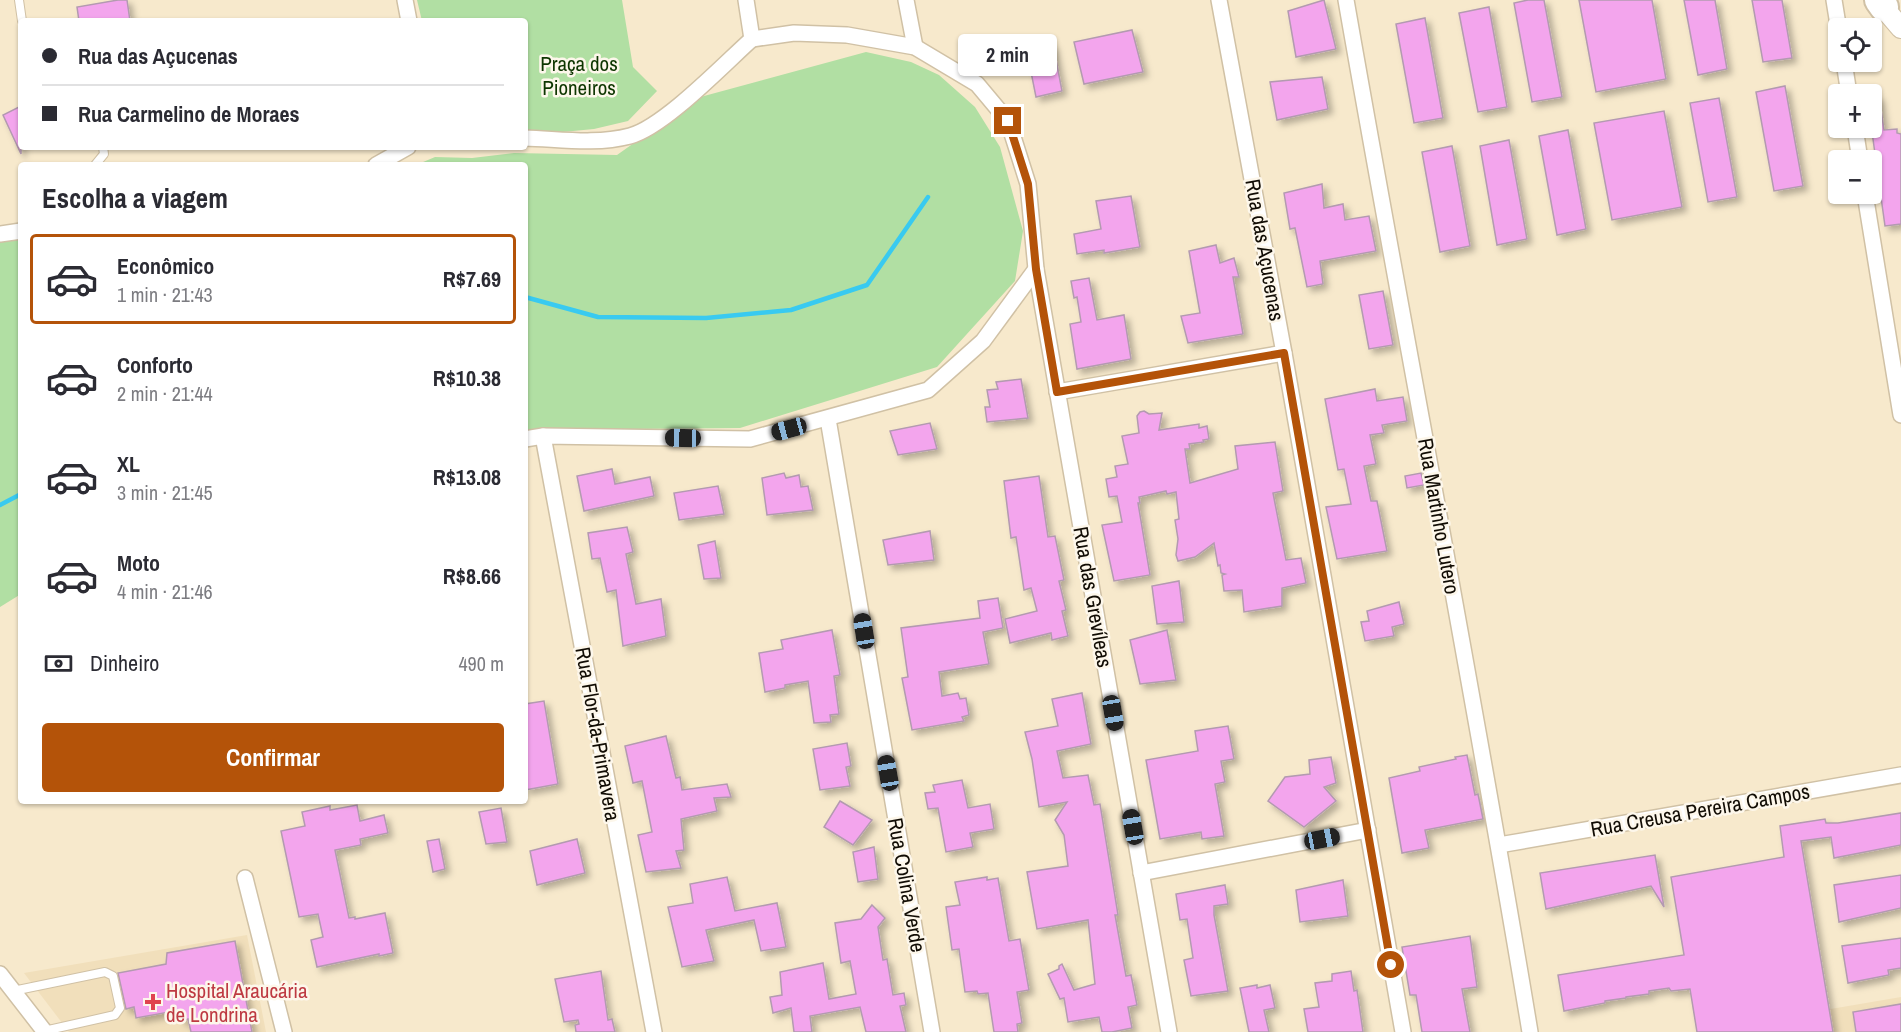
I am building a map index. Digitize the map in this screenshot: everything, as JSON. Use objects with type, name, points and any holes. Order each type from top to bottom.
[{"type":"street","points":[[405,0],[408,18]]},
{"type":"street","points":[[746,0],[752,39]]},
{"type":"street","points":[[528,138],[590,142],[632,135],[662,119],[752,39],[794,33],[848,35],[915,47],[906,0]]},
{"type":"street","name":"Rua das Açucenas","points":[[1219,0],[1284,353],[1403,1032]]},
{"type":"street","name":"Rua Martinho Lutero","points":[[1347,0],[1392,264],[1499,845],[1530,1032]]},
{"type":"street","points":[[1834,0],[1837,18]]},
{"type":"street","name":"Rua das Grevíleas","points":[[915,47],[977,84],[1008,121],[1028,184],[1036,269],[1169,1032]]},
{"type":"street","points":[[381,162],[403,150]]},
{"type":"street","points":[[1867,204],[1901,415]]},
{"type":"street","points":[[0,234],[18,231]]},
{"type":"street","points":[[528,438],[543,436],[750,439],[928,390],[983,341],[1036,269]]},
{"type":"street","points":[[1057,392],[1284,353]]},
{"type":"street","name":"Rua Colina Verde","points":[[828,419],[932,1032]]},
{"type":"street","name":"Rua Flor-da-Primavera","points":[[543,436],[654,1032]]},
{"type":"street","name":"Rua Creusa Pereira Campos","points":[[1499,845],[1901,775]]},
{"type":"street","points":[[1142,873],[1368,830]]},
{"type":"street","points":[[245,878],[284,1032]]},
{"type":"street","points":[[0,974],[45,1032]]},
{"type":"lane","points":[[19,0],[21,18]]},
{"type":"lane","points":[[13,991],[105,972],[113,976],[120,1008],[115,1015],[45,1032]]},
{"type":"shaded area","name":"Hospital Araucária de Londrina","points":[[247,935],[266,1032],[69,1032],[24,973]]},
{"type":"shaded area","points":[[1901,997],[1901,1032],[1695,1032]]},
{"type":"green space","name":"Praça dos Pioneiros","points":[[417,0],[622,0],[633,67],[657,91],[628,121],[594,129],[552,133],[528,130],[528,18],[421,18]]},
{"type":"green space","points":[[866,52],[911,62],[939,75],[975,107],[1000,147],[1023,231],[1015,281],[937,367],[740,428],[528,430],[528,162],[423,162],[435,157],[472,158],[514,153],[617,155],[693,99]]},
{"type":"green space","points":[[18,238],[18,596],[0,607],[0,241]]},
{"type":"building","points":[[127,0],[130,18],[79,18],[77,7]]},
{"type":"building","points":[[1324,0],[1336,49],[1296,57],[1288,11]]},
{"type":"building","points":[[1544,0],[1562,97],[1532,102],[1514,3]]},
{"type":"building","points":[[1579,0],[1652,0],[1666,79],[1596,92]]},
{"type":"building","points":[[1684,0],[1715,0],[1727,69],[1698,75]]},
{"type":"building","points":[[1752,0],[1782,0],[1792,58],[1763,62]]},
{"type":"building","points":[[1489,7],[1507,107],[1478,112],[1459,13]]},
{"type":"building","points":[[1425,18],[1443,118],[1414,123],[1396,24]]},
{"type":"building","points":[[1132,30],[1143,72],[1084,84],[1074,42]]},
{"type":"building","points":[[1053,44],[1062,91],[1036,97],[1031,72],[1035,72],[1030,49]]},
{"type":"building","points":[[1322,77],[1328,109],[1277,120],[1270,82]]},
{"type":"building","points":[[1785,86],[1803,186],[1774,191],[1756,92]]},
{"type":"building","points":[[1719,98],[1737,197],[1708,202],[1690,103]]},
{"type":"building","points":[[18,108],[18,148],[3,115]]},
{"type":"building","points":[[1664,111],[1682,207],[1612,220],[1594,123]]},
{"type":"building","points":[[1882,116],[1884,130],[1897,129],[1897,133],[1901,134],[1901,224],[1885,226],[1882,204],[1882,150],[1874,150],[1873,138],[1882,138]]},
{"type":"building","points":[[1568,130],[1586,229],[1557,235],[1539,136]]},
{"type":"building","points":[[1509,140],[1527,239],[1497,245],[1480,146]]},
{"type":"building","points":[[1452,146],[1470,246],[1440,252],[1422,152]]},
{"type":"building","points":[[1322,184],[1324,208],[1343,204],[1345,220],[1369,216],[1376,251],[1320,261],[1323,284],[1307,287],[1295,228],[1290,229],[1284,193]]},
{"type":"building","points":[[1131,196],[1140,247],[1104,253],[1104,250],[1077,254],[1074,234],[1101,229],[1096,201]]},
{"type":"building","points":[[1216,245],[1220,263],[1234,258],[1239,277],[1233,277],[1243,334],[1188,343],[1181,316],[1200,313],[1189,251]]},
{"type":"building","points":[[1089,278],[1097,320],[1124,315],[1131,359],[1077,369],[1070,324],[1081,322],[1077,297],[1074,298],[1071,281]]},
{"type":"building","points":[[1383,291],[1393,345],[1369,349],[1359,295]]},
{"type":"building","points":[[1021,379],[1028,418],[987,422],[985,407],[990,407],[987,390],[998,389],[996,382]]},
{"type":"building","points":[[1375,389],[1377,401],[1403,397],[1407,421],[1382,425],[1384,433],[1370,435],[1376,464],[1364,466],[1371,501],[1377,501],[1387,551],[1337,559],[1326,507],[1351,504],[1344,469],[1338,470],[1325,399]]},
{"type":"building","points":[[1144,411],[1149,414],[1162,413],[1159,430],[1199,424],[1199,428],[1207,426],[1209,439],[1189,444],[1190,449],[1185,449],[1190,483],[1238,469],[1235,446],[1275,442],[1283,491],[1273,493],[1286,560],[1301,558],[1306,583],[1282,588],[1282,606],[1244,612],[1242,590],[1224,591],[1222,575],[1225,574],[1221,573],[1220,565],[1218,566],[1214,543],[1195,557],[1178,561],[1175,520],[1179,519],[1176,492],[1167,494],[1166,491],[1139,497],[1140,503],[1138,503],[1150,575],[1114,581],[1102,525],[1122,522],[1117,496],[1109,497],[1106,479],[1117,477],[1115,466],[1128,464],[1122,436],[1139,433],[1137,416]]},
{"type":"building","points":[[930,423],[937,449],[898,455],[890,431]]},
{"type":"building","points":[[612,469],[615,484],[650,477],[654,496],[584,511],[577,476]]},
{"type":"building","points":[[784,473],[786,478],[799,475],[801,487],[808,486],[813,510],[767,515],[762,478]]},
{"type":"building","points":[[1421,473],[1424,485],[1407,488],[1405,476]]},
{"type":"building","points":[[1039,476],[1048,537],[1055,536],[1064,580],[1059,581],[1066,610],[1062,611],[1068,636],[1052,640],[1051,633],[1010,643],[1005,619],[1037,611],[1031,588],[1024,590],[1016,537],[1011,538],[1004,481]]},
{"type":"building","points":[[718,486],[724,514],[679,520],[674,493]]},
{"type":"building","points":[[627,527],[633,552],[626,554],[636,604],[661,599],[666,636],[623,646],[616,590],[607,592],[600,558],[592,559],[588,533]]},
{"type":"building","points":[[930,531],[934,560],[888,565],[883,540]]},
{"type":"building","points":[[715,541],[721,578],[704,579],[698,545]]},
{"type":"building","points":[[1179,581],[1184,622],[1157,624],[1152,586]]},
{"type":"building","points":[[998,598],[1003,628],[983,632],[989,664],[939,672],[942,696],[958,693],[960,699],[966,698],[969,715],[962,717],[964,721],[912,730],[902,678],[908,677],[901,628],[980,618],[978,601]]},
{"type":"building","points":[[1399,602],[1404,624],[1392,627],[1394,636],[1365,641],[1361,622],[1369,621],[1367,611]]},
{"type":"building","points":[[832,630],[840,675],[834,676],[839,714],[830,715],[831,722],[814,723],[808,681],[785,685],[785,688],[765,692],[759,653],[783,649],[781,640]]},
{"type":"building","points":[[1167,630],[1176,680],[1140,684],[1130,640]]},
{"type":"building","points":[[1082,693],[1091,744],[1057,751],[1063,778],[1088,775],[1094,805],[1100,804],[1126,976],[1131,975],[1137,1005],[1128,1007],[1132,1028],[1112,1032],[1102,1032],[1099,1017],[1068,1022],[1064,998],[1060,999],[1048,974],[1059,969],[1062,964],[1074,990],[1095,984],[1088,920],[1037,929],[1027,872],[1068,866],[1064,835],[1055,820],[1067,802],[1039,807],[1032,759],[1025,732],[1058,726],[1052,699]]},
{"type":"building","points":[[544,701],[558,784],[528,789],[528,704]]},
{"type":"building","points":[[1228,726],[1234,759],[1221,761],[1225,782],[1215,784],[1224,836],[1202,839],[1201,832],[1160,839],[1146,760],[1198,751],[1195,731]]},
{"type":"building","points":[[666,736],[676,778],[680,777],[682,790],[727,784],[731,797],[714,798],[717,811],[681,819],[684,850],[676,851],[681,868],[646,872],[638,835],[652,832],[642,781],[633,783],[625,746]]},
{"type":"building","points":[[847,743],[851,766],[846,767],[850,786],[820,790],[813,749]]},
{"type":"building","points":[[1467,755],[1475,795],[1478,794],[1483,819],[1425,830],[1429,848],[1402,853],[1389,778],[1420,771],[1419,767]]},
{"type":"building","points":[[1331,757],[1336,783],[1324,787],[1336,801],[1304,827],[1268,801],[1285,777],[1310,774],[1309,760]]},
{"type":"building","points":[[962,780],[968,808],[990,804],[994,829],[970,833],[973,847],[946,852],[938,808],[928,809],[925,793],[935,792],[933,785]]},
{"type":"building","points":[[840,801],[872,820],[853,845],[824,827]]},
{"type":"building","points":[[357,805],[360,821],[384,815],[388,833],[360,839],[361,845],[335,850],[349,918],[355,917],[355,919],[385,913],[393,953],[317,967],[311,940],[323,937],[318,914],[299,917],[281,831],[305,826],[302,812],[330,806],[330,810]]},
{"type":"building","points":[[501,808],[507,842],[486,844],[479,812]]},
{"type":"building","points":[[1901,813],[1901,845],[1834,858],[1831,837],[1801,841],[1833,1032],[1697,1032],[1690,989],[1671,991],[1669,988],[1649,991],[1649,994],[1564,1011],[1558,975],[1684,955],[1671,877],[1784,857],[1780,826],[1825,819],[1826,823],[1838,823]]},
{"type":"building","points":[[439,839],[445,869],[433,872],[427,841]]},
{"type":"building","points":[[577,839],[585,873],[537,885],[530,851]]},
{"type":"building","points":[[874,847],[878,879],[858,882],[853,852]]},
{"type":"building","points":[[1655,855],[1664,907],[1651,886],[1546,909],[1540,873]]},
{"type":"building","points":[[1901,875],[1901,908],[1839,922],[1834,885]]},
{"type":"building","points":[[727,877],[735,911],[777,903],[786,947],[761,951],[754,920],[706,930],[714,961],[682,967],[668,907],[693,903],[690,884]]},
{"type":"building","points":[[987,877],[987,880],[998,878],[1009,941],[1020,939],[1029,990],[1017,992],[1022,1023],[1017,1024],[1018,1032],[994,1032],[988,993],[965,992],[959,949],[952,950],[946,907],[960,905],[955,882]]},
{"type":"building","points":[[1343,880],[1348,916],[1300,922],[1296,890]]},
{"type":"building","points":[[1225,885],[1228,904],[1214,906],[1214,915],[1228,991],[1191,996],[1184,960],[1193,958],[1187,919],[1180,920],[1176,894]]},
{"type":"building","points":[[872,905],[885,918],[878,927],[883,960],[887,959],[893,995],[904,993],[906,1005],[900,1006],[906,1032],[866,1032],[860,1007],[810,1016],[812,1032],[794,1032],[791,1008],[773,1013],[770,997],[782,995],[780,972],[823,963],[829,999],[856,994],[850,961],[841,963],[835,923],[861,919]]},
{"type":"building","points":[[1470,936],[1477,987],[1462,989],[1470,1032],[1422,1032],[1416,995],[1410,995],[1402,947]]},
{"type":"building","points":[[1901,938],[1901,968],[1888,970],[1889,975],[1848,983],[1842,946]]},
{"type":"building","name":"Hospital Araucária de Londrina","points":[[235,941],[252,1032],[191,1032],[188,1019],[182,1021],[180,1010],[136,1018],[134,1007],[126,1009],[118,973],[166,964],[167,953]]},
{"type":"building","points":[[601,971],[608,1020],[612,1019],[615,1032],[576,1032],[575,1025],[579,1024],[578,1020],[564,1022],[555,979]]},
{"type":"building","points":[[1351,971],[1354,991],[1357,990],[1363,1032],[1308,1032],[1304,1009],[1319,1007],[1315,983],[1332,981],[1332,974]]},
{"type":"building","points":[[1257,985],[1257,988],[1270,985],[1275,1008],[1264,1010],[1269,1032],[1249,1032],[1240,988]]},
{"type":"building","points":[[1901,1004],[1901,1032],[1856,1032],[1853,1012]]},
{"type":"waterway","points":[[528,298],[598,317],[706,318],[791,310],[867,285],[928,197]]},
{"type":"waterway","points":[[0,505],[18,496]]},
{"type":"place","name":"Hospital Araucária de Londrina","points":[[153,1002]]},
{"type":"route","points":[[1008,121],[1028,184],[1036,269],[1057,392],[1284,353],[1391,965]]}]
